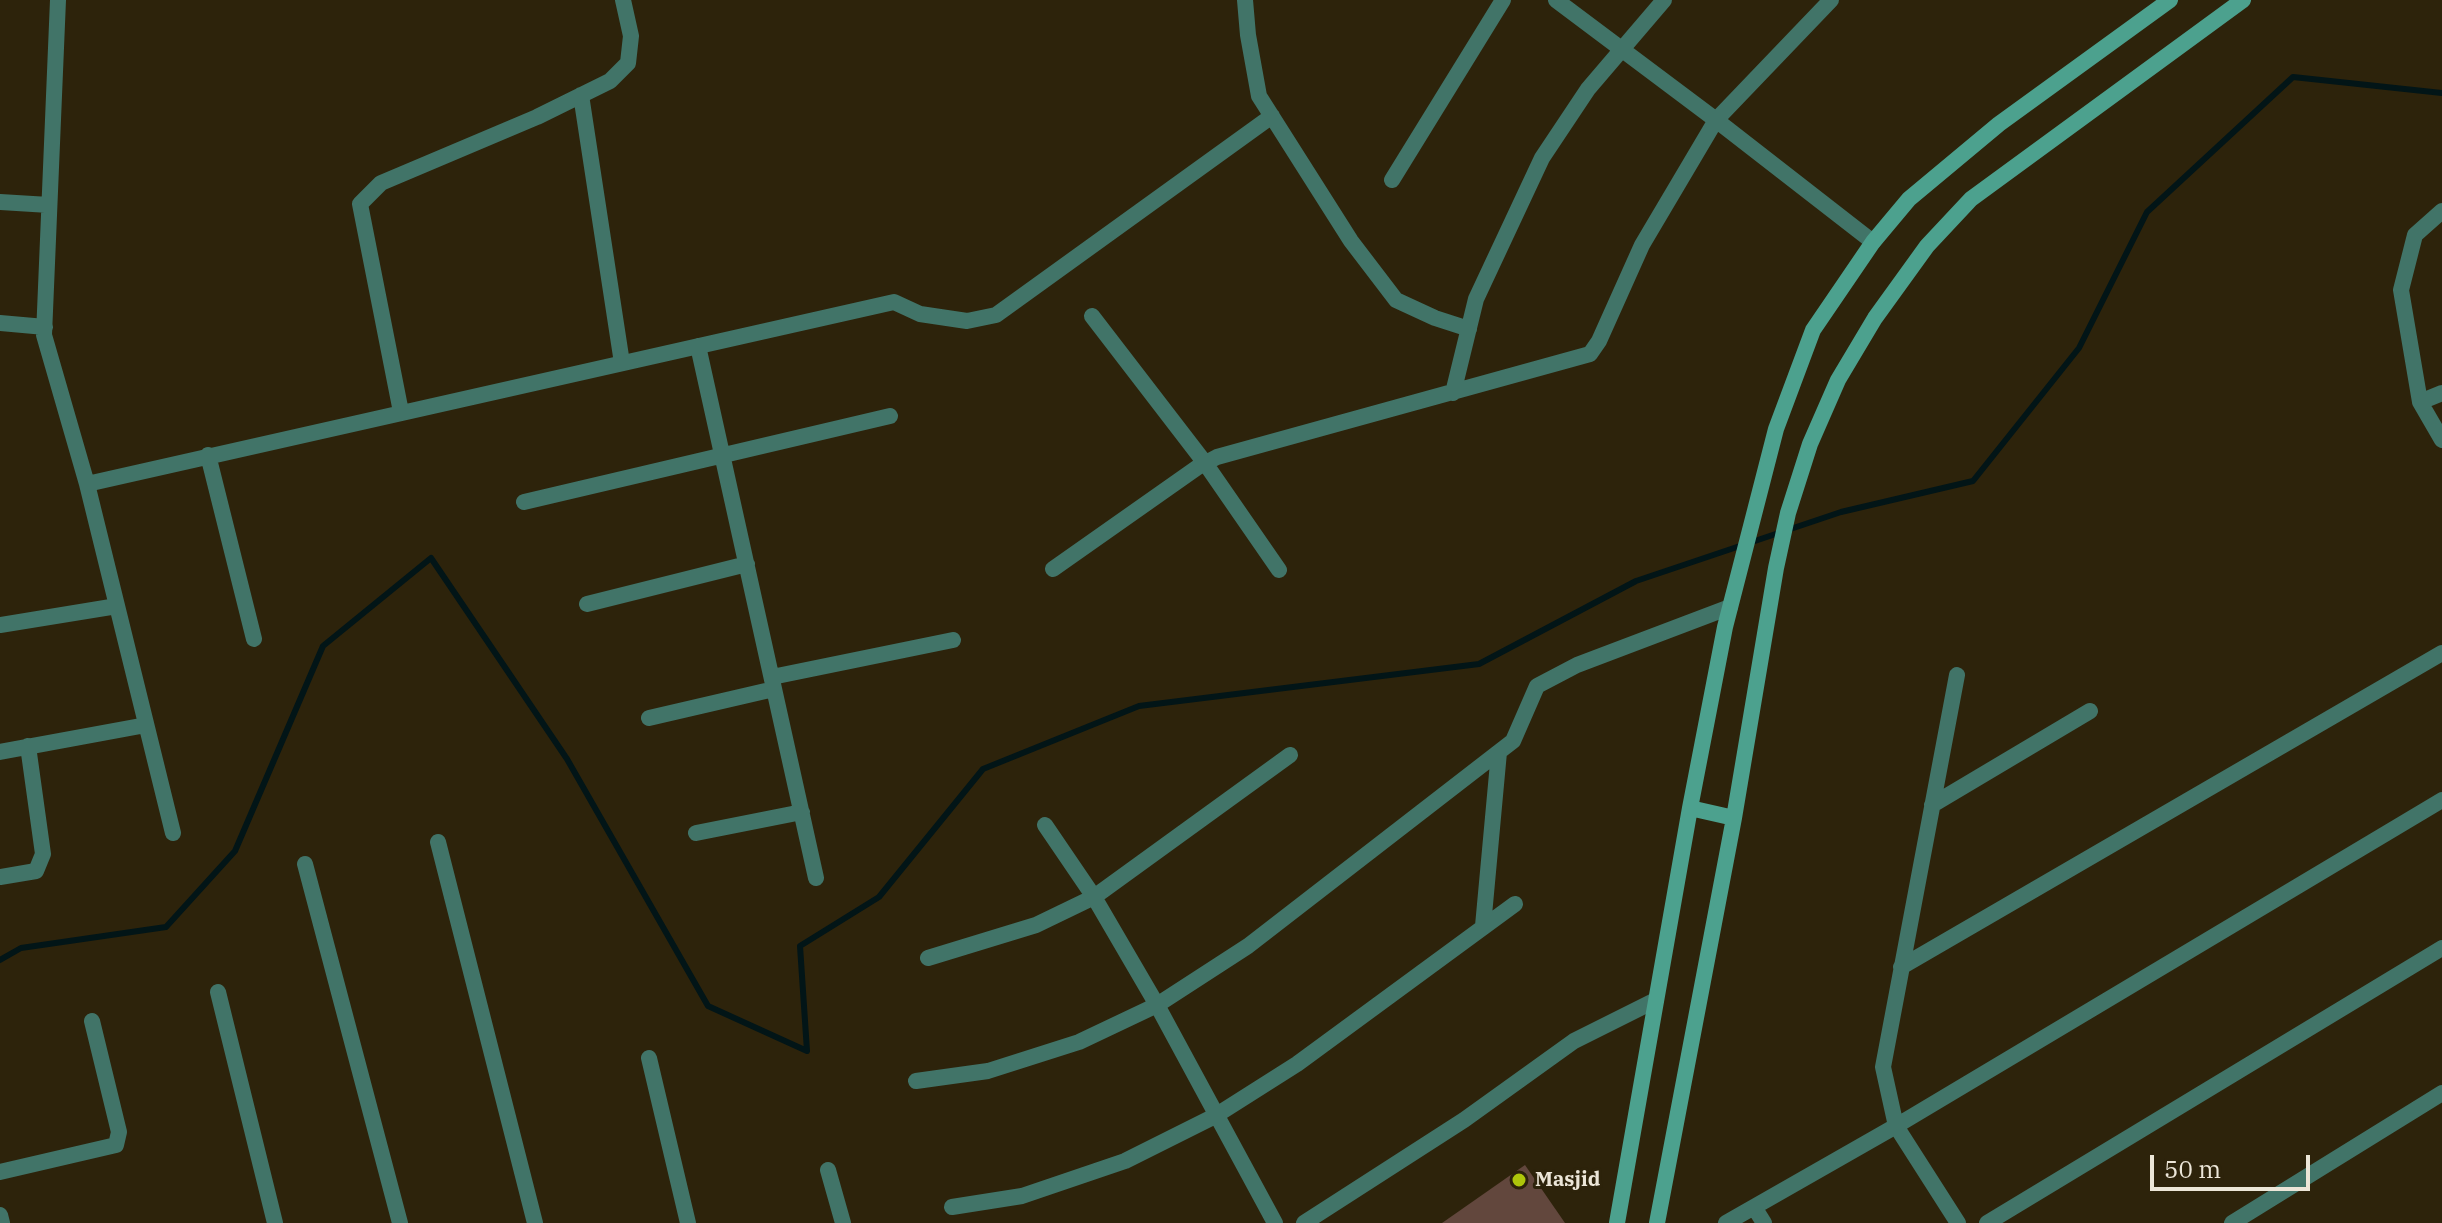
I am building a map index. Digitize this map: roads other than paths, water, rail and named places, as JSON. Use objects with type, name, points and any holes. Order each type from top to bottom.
[{"type":"street","points":[[58,0],[44,335],[87,484],[173,833]]},
{"type":"street","points":[[401,412],[360,204],[381,183],[537,117],[610,81],[628,63],[631,36],[623,0]]},
{"type":"street","points":[[1245,0],[1259,96],[1351,241],[1396,300],[1469,329]]},
{"type":"street","points":[[1392,180],[1503,0]]},
{"type":"street","points":[[1556,0],[1873,242]]},
{"type":"street","points":[[1453,393],[1476,299],[1542,158],[1588,89],[1664,0]]},
{"type":"street","points":[[1053,569],[1217,457],[1590,354],[1599,341],[1642,245],[1716,120],[1831,0]]},
{"type":"street","points":[[1617,1223],[1690,808],[1730,607],[1776,429],[1813,330],[1873,242],[1909,199],[1999,124],[2170,0]]},
{"type":"street","points":[[1657,1223],[1734,818],[1776,568],[1810,444],[1838,380],[1875,318],[1927,246],[1971,199],[2243,0]]},
{"type":"street","points":[[581,95],[622,363]]},
{"type":"street","points":[[87,484],[894,302],[920,314],[967,321],[996,315],[1272,116]]},
{"type":"street","points":[[0,202],[49,205]]},
{"type":"street","points":[[2442,211],[2415,235],[2401,290],[2420,402],[2442,440]]},
{"type":"street","points":[[1092,316],[1205,463],[1279,570]]},
{"type":"street","points":[[0,323],[45,327]]},
{"type":"street","points":[[698,346],[816,878]]},
{"type":"street","points":[[2420,402],[2442,393]]},
{"type":"street","points":[[524,502],[890,416]]},
{"type":"street","points":[[208,455],[254,639]]},
{"type":"street","points":[[587,604],[747,564]]},
{"type":"street","points":[[0,625],[117,606]]},
{"type":"street","points":[[916,1081],[988,1071],[1033,1057],[1079,1042],[1157,1005],[1248,946],[1513,741],[1537,686],[1577,665],[1730,607]]},
{"type":"street","points":[[649,718],[773,683],[953,640]]},
{"type":"street","points":[[1901,967],[2442,653]]},
{"type":"street","points":[[1957,675],[1883,1067],[1896,1126],[1958,1223]]},
{"type":"street","points":[[1932,805],[2090,711]]},
{"type":"street","points":[[0,752],[146,725]]},
{"type":"street","points":[[0,877],[36,871],[43,854],[28,746]]},
{"type":"street","points":[[1483,926],[1499,752]]},
{"type":"street","points":[[928,958],[1036,925],[1094,897],[1290,755]]},
{"type":"street","points":[[1726,1223],[1896,1126],[2442,800]]},
{"type":"street","points":[[1690,808],[1734,818]]},
{"type":"street","points":[[696,833],[802,812]]},
{"type":"street","points":[[1045,825],[1094,897],[1157,1005],[1275,1223]]},
{"type":"street","points":[[438,842],[535,1223]]},
{"type":"street","points":[[305,864],[400,1223]]},
{"type":"street","points":[[952,1207],[1022,1196],[1125,1161],[1215,1116],[1297,1064],[1515,904]]},
{"type":"street","points":[[1987,1223],[2442,948]]},
{"type":"street","points":[[218,992],[275,1223]]},
{"type":"street","points":[[1304,1223],[1464,1120],[1574,1041],[1656,1000]]},
{"type":"street","points":[[0,1172],[116,1145],[119,1132],[92,1021]]},
{"type":"street","points":[[649,1058],[688,1223]]},
{"type":"street","points":[[2232,1223],[2442,1093]]},
{"type":"street","points":[[828,1170],[843,1223]]},
{"type":"street","points":[[1754,1207],[1764,1223]]},
{"type":"street","points":[[0,1215],[2,1223]]},
{"type":"waterway","points":[[0,960],[21,948],[166,927],[235,851],[323,646],[431,558],[567,759],[708,1006],[807,1051],[800,946],[879,897],[983,769],[1139,706],[1479,664],[1636,581],[1841,512],[1973,481],[2079,348],[2147,212],[2293,77],[2442,93]]},
{"type":"place","name":"Masjid","points":[[1519,1180]]}]
